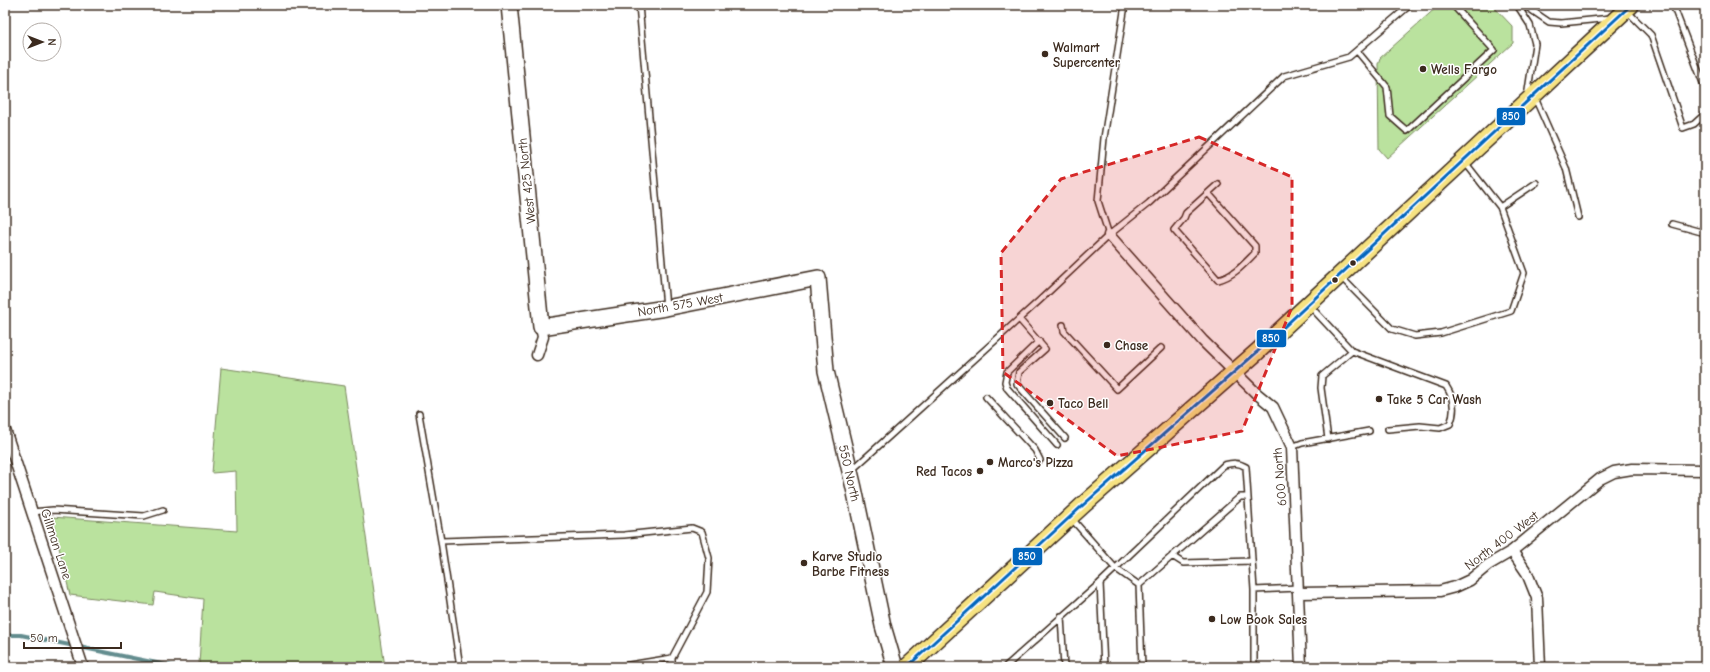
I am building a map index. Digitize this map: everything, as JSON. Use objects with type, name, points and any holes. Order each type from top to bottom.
[{"type":"main road","points":[[907,667],[1070,517],[1234,372],[1625,11]]},
{"type":"street","name":"West 425 North","points":[[508,5],[543,337],[537,355]]},
{"type":"street","name":"600 North","points":[[1109,235],[1203,341],[1234,372],[1273,407],[1292,447],[1301,667]]},
{"type":"street","name":"North 575 West","points":[[541,327],[666,308],[818,278]]},
{"type":"street","name":"550 North","points":[[818,278],[826,371],[850,471],[883,626],[895,667]]},
{"type":"street","name":"Gillman Lane","points":[[5,430],[9,458],[32,512],[83,667]]},
{"type":"street","name":"North 400 West","points":[[1299,590],[1440,591],[1455,587],[1470,580],[1488,565],[1512,551],[1600,480],[1614,472],[1632,469],[1705,470]]},
{"type":"street","points":[[1512,551],[1527,573],[1537,598],[1540,667]]},
{"type":"lane","points":[[639,5],[666,308]]},
{"type":"lane","points":[[1109,235],[1098,201],[1104,138],[1125,5]]},
{"type":"lane","points":[[850,471],[1019,319],[1109,235],[1149,203],[1284,76],[1349,57],[1410,5]]},
{"type":"lane","points":[[1357,51],[1387,87],[1390,116],[1407,131],[1494,50],[1453,5]]},
{"type":"lane","points":[[1517,5],[1530,25],[1535,44],[1530,99],[1566,168],[1578,217]]},
{"type":"lane","points":[[1524,5],[1549,22],[1561,23],[1625,11],[1651,35],[1683,128],[1694,124],[1705,114]]},
{"type":"lane","points":[[1673,5],[1684,30],[1705,88]]},
{"type":"lane","points":[[1339,276],[1392,329],[1415,336],[1441,333],[1511,311],[1524,273],[1500,207],[1463,161]]},
{"type":"lane","points":[[1500,207],[1536,183]]},
{"type":"lane","points":[[1208,193],[1255,246],[1255,253],[1234,273],[1218,280],[1174,230],[1184,218],[1186,213],[1208,193],[1218,184]]},
{"type":"lane","points":[[1672,224],[1705,233]]},
{"type":"lane","points":[[1308,304],[1352,351],[1446,386],[1452,395],[1453,417],[1450,424],[1440,428],[1420,426],[1388,429]]},
{"type":"lane","points":[[1019,319],[1045,349],[1019,372],[1016,380],[1017,384],[1065,438]]},
{"type":"lane","points":[[1062,325],[1064,331],[1117,389],[1161,348]]},
{"type":"lane","points":[[1039,341],[1007,372],[1005,382],[1007,388],[1057,445]]},
{"type":"lane","points":[[1328,439],[1321,388],[1322,376],[1352,351]]},
{"type":"lane","points":[[986,397],[1035,450],[1040,460]]},
{"type":"lane","points":[[419,414],[441,541],[460,667]]},
{"type":"lane","points":[[1292,447],[1302,443],[1370,431]]},
{"type":"lane","points":[[1005,667],[1100,583],[1224,466],[1232,463],[1241,464],[1246,467],[1254,590],[1254,667]]},
{"type":"lane","points":[[1139,585],[1240,497],[1248,497]]},
{"type":"lane","points":[[32,512],[53,510],[144,516],[163,510]]},
{"type":"lane","points":[[1070,517],[1115,568],[1139,585]]},
{"type":"lane","points":[[441,541],[624,535],[692,528],[702,532],[709,558],[706,592],[672,658],[672,667]]},
{"type":"lane","points":[[1172,556],[1183,563],[1252,561]]},
{"type":"lane","points":[[1100,583],[1104,667]]},
{"type":"lane","points":[[1139,585],[1142,667]]},
{"type":"lane","points":[[1254,590],[1299,590]]},
{"type":"lane","points":[[1062,616],[1064,667]]},
{"type":"lane","points":[[617,667],[672,658]]},
{"type":"highlighted area","points":[[1199,137],[1292,177],[1292,307],[1242,431],[1117,456],[1003,372],[1001,253],[1061,179]]},
{"type":"green space","points":[[1439,5],[1492,5],[1513,27],[1513,43],[1387,158],[1379,149],[1378,64],[1380,58]]},
{"type":"green space","points":[[221,368],[344,386],[385,667],[218,667],[199,664],[203,599],[155,592],[153,605],[70,595],[52,517],[237,531],[236,471],[212,473]]},
{"type":"waterway","points":[[5,635],[21,635],[176,667]]},
{"type":"transit line","name":"850","points":[[907,667],[1082,506],[1257,352],[1631,5]]},
{"type":"place","name":"Walmart Supercenter","points":[[1045,54]]},
{"type":"place","name":"Wells Fargo","points":[[1423,69]]},
{"type":"place","name":"Chase","points":[[1107,345]]},
{"type":"place","name":"Take 5 Car Wash","points":[[1379,399]]},
{"type":"place","name":"Taco Bell","points":[[1050,403]]},
{"type":"place","name":"Marco's Pizza","points":[[990,462]]},
{"type":"place","name":"Red Tacos","points":[[980,471]]},
{"type":"place","name":"Karve Studio Barbe Fitness","points":[[804,563]]},
{"type":"place","name":"Low Book Sales","points":[[1212,619]]}]
